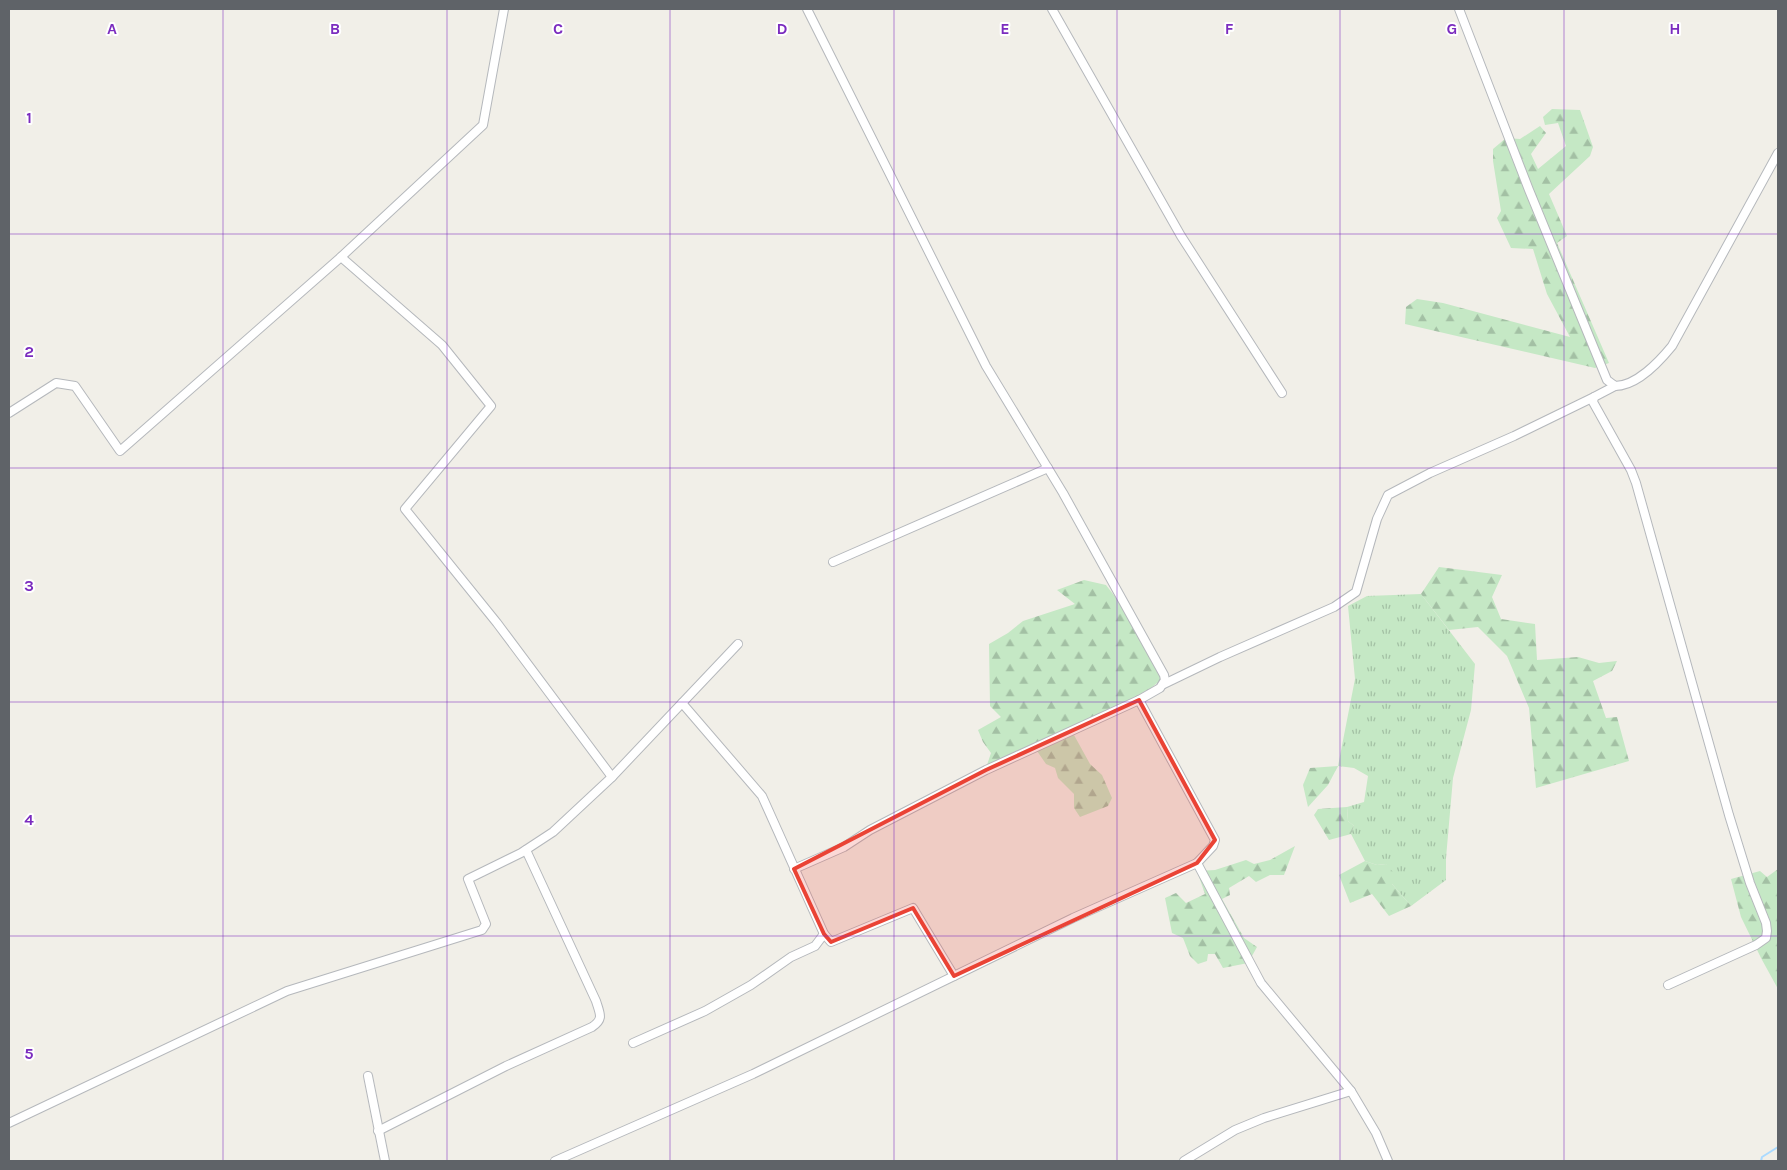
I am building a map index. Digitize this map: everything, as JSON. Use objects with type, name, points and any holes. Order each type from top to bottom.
[{"type":"street","points":[[9,413],[56,383],[75,386],[120,451],[341,257],[483,125],[504,9]]},
{"type":"street","points":[[807,9],[986,366],[1048,468],[1164,675],[1164,684]]},
{"type":"street","points":[[1052,9],[1181,236],[1282,393]]},
{"type":"street","points":[[1459,9],[1529,190],[1592,344],[1607,380],[1615,386]]},
{"type":"street","points":[[794,869],[844,847],[870,830],[986,770],[1139,700],[1164,684],[1220,657],[1334,607],[1356,592],[1377,519],[1388,495],[1430,473],[1514,436],[1615,386],[1620,386],[1647,372],[1659,362],[1672,346],[1778,153]]},
{"type":"street","points":[[341,257],[442,345],[491,406],[405,509],[497,624],[612,777]]},
{"type":"street","points":[[1594,397],[1593,402],[1631,470],[1636,483],[1729,815],[1750,883],[1766,923],[1766,938],[1756,945],[1668,985]]},
{"type":"street","points":[[833,562],[1048,468]]},
{"type":"street","points":[[9,1122],[287,991],[482,930],[486,924],[468,879],[526,850],[554,832],[612,777],[738,644]]},
{"type":"street","points":[[555,1161],[753,1074],[1073,918],[1197,863],[1213,846],[1215,840],[1139,700]]},
{"type":"street","points":[[682,703],[762,796],[824,934],[831,942],[913,908],[954,976]]},
{"type":"street","points":[[378,1131],[506,1066],[592,1028],[599,1023],[601,1015],[596,1001],[526,850]]},
{"type":"street","points":[[1197,863],[1261,983],[1351,1091],[1376,1133],[1388,1161]]},
{"type":"street","points":[[632,1044],[712,1007],[751,985],[792,957],[815,946],[824,934]]},
{"type":"street","points":[[368,1076],[384,1161]]},
{"type":"street","points":[[1184,1161],[1235,1130],[1249,1124],[1351,1091]]},
{"type":"highlighted area","points":[[1139,700],[1215,840],[1197,863],[954,976],[913,908],[831,942],[824,934],[794,869],[986,770]]},
{"type":"green space","points":[[1552,109],[1580,110],[1593,147],[1590,156],[1549,194],[1567,236],[1557,243],[1609,363],[1595,368],[1405,324],[1406,307],[1417,299],[1443,303],[1570,337],[1547,294],[1533,249],[1511,248],[1497,218],[1501,211],[1493,161],[1493,149],[1506,138],[1520,139],[1540,126],[1546,133],[1531,154],[1538,169],[1566,146],[1558,123],[1545,125],[1543,117]]},
{"type":"green space","points":[[1439,567],[1502,575],[1492,597],[1501,619],[1535,624],[1537,660],[1578,657],[1599,663],[1617,661],[1612,671],[1593,681],[1606,718],[1617,717],[1629,761],[1536,788],[1529,708],[1507,656],[1478,627],[1449,630],[1421,594]]},
{"type":"green space","points":[[1084,580],[1106,585],[1123,607],[1162,679],[1151,688],[1131,699],[987,765],[991,753],[983,742],[978,730],[1001,717],[990,706],[989,644],[1008,633],[1023,621],[1075,604],[1057,590]]},
{"type":"green space","points":[[1421,594],[1475,664],[1471,710],[1453,778],[1446,858],[1446,880],[1411,906],[1392,884],[1386,864],[1377,865],[1365,861],[1351,834],[1354,826],[1348,821],[1347,807],[1364,802],[1368,776],[1354,768],[1338,766],[1355,679],[1348,606],[1367,596]]},
{"type":"green space","points":[[1074,735],[1090,764],[1102,775],[1112,798],[1108,806],[1080,817],[1074,808],[1074,794],[1058,778],[1055,768],[1046,764],[1037,751]]},
{"type":"green space","points":[[1338,766],[1328,785],[1308,807],[1303,785],[1310,768]]},
{"type":"green space","points":[[1347,807],[1348,821],[1354,826],[1351,834],[1329,840],[1314,815],[1318,809]]},
{"type":"green space","points":[[1295,846],[1284,875],[1270,875],[1256,882],[1249,876],[1229,888],[1230,895],[1222,899],[1244,938],[1257,947],[1248,963],[1223,968],[1215,954],[1208,954],[1207,961],[1198,964],[1190,956],[1183,938],[1172,933],[1165,898],[1176,893],[1186,903],[1205,894],[1197,871],[1215,870],[1246,860],[1254,864],[1270,860]]},
{"type":"green space","points":[[1365,861],[1377,865],[1386,864],[1393,872],[1392,884],[1411,906],[1389,916],[1372,894],[1350,903],[1339,875]]},
{"type":"green space","points":[[1778,869],[1778,989],[1741,917],[1731,879],[1760,871],[1767,877]]},
{"type":"waterway","points":[[1761,1161],[1762,1157],[1778,1147]]}]
